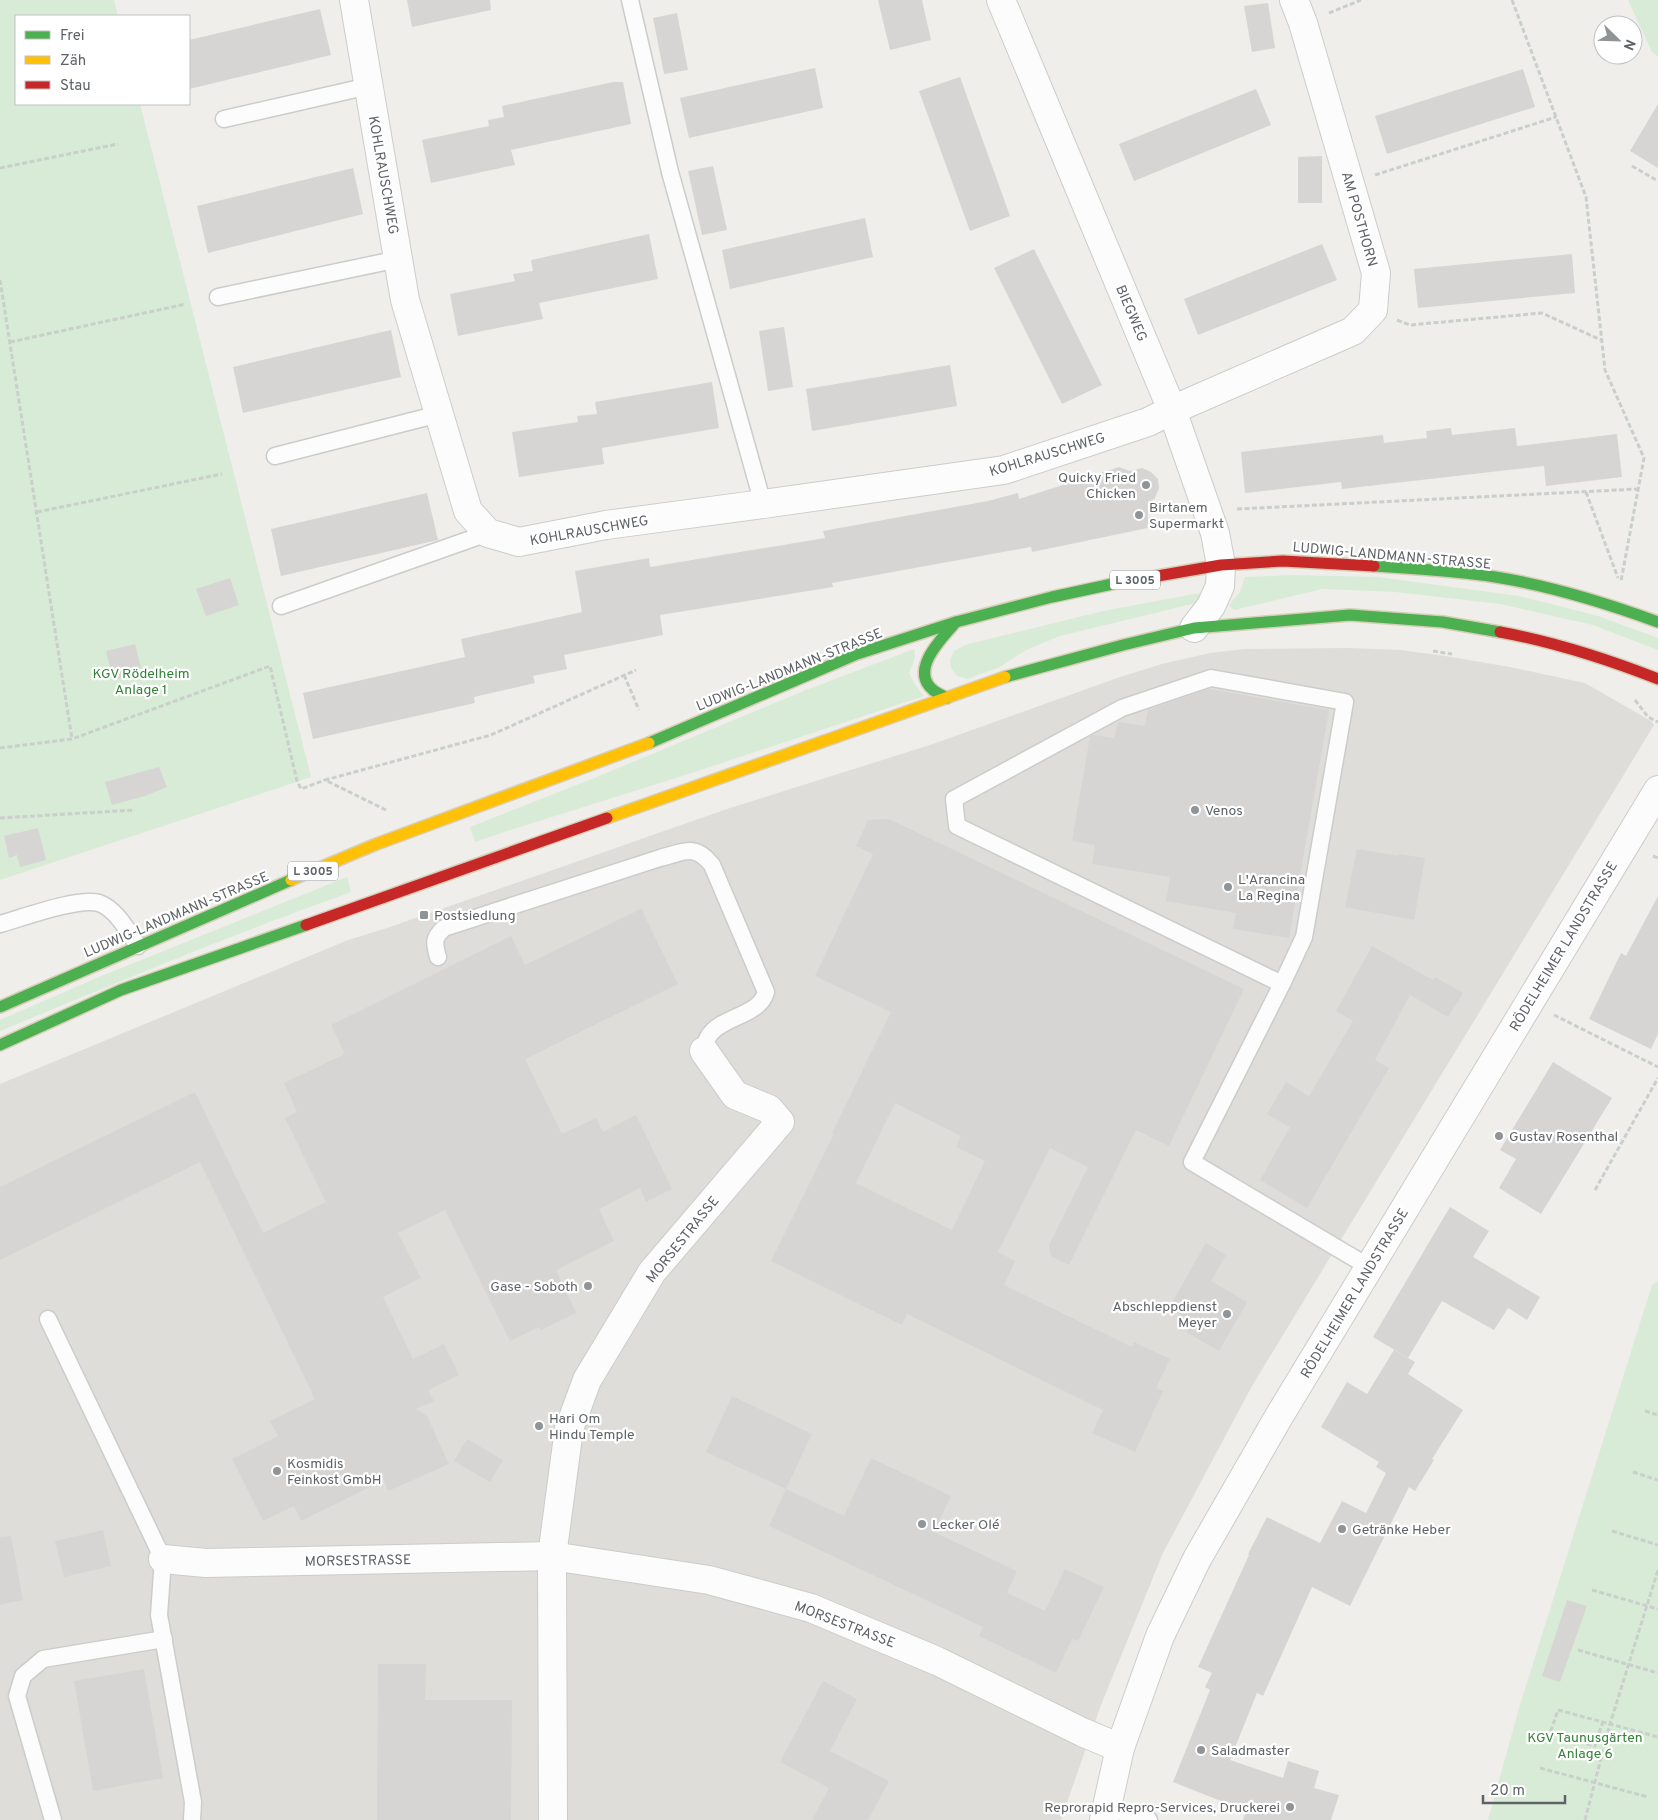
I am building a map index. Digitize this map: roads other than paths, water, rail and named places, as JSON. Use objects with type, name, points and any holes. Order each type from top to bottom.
[{"type":"main road","name":"LUDWIG-LANDMANN-STRASSE","points":[[0,1007],[374,845],[632,750],[857,654],[956,622],[1052,597],[1128,581],[1222,565],[1283,561],[1342,563],[1474,574],[1551,588],[1658,622]]},
{"type":"main road","points":[[0,1045],[121,990],[1009,676],[1194,628],[1350,616],[1443,622],[1533,638],[1658,679]]},
{"type":"main road","points":[[947,698],[933,693],[926,684],[925,668],[931,651],[956,622]]},
{"type":"street","name":"KOHLRAUSCHWEG","points":[[354,0],[406,300],[468,511],[488,533],[519,542],[606,525],[1004,470],[1148,422],[1172,410]]},
{"type":"street","name":"BIEGWEG","points":[[1001,0],[1172,410],[1218,542],[1222,565],[1220,586],[1211,606],[1194,628]]},
{"type":"street","name":"AM POSTHORN","points":[[1172,410],[1353,331],[1372,310],[1376,273],[1298,12]]},
{"type":"street","name":"RÖDELHEIMER LANDSTRASSE","points":[[1105,1814],[1120,1748],[1160,1636],[1197,1559],[1278,1418],[1658,790]]},
{"type":"street","name":"MORSESTRASSE","points":[[553,1820],[552,1556],[569,1429],[587,1380],[652,1272],[780,1122],[769,1109],[735,1095],[704,1051]]},
{"type":"street","name":"MORSESTRASSE","points":[[163,1558],[206,1563],[552,1556],[709,1580],[811,1608],[937,1661],[1082,1732],[1120,1748]]},
{"type":"lane","points":[[630,0],[670,172],[763,504]]},
{"type":"lane","points":[[224,118],[369,86]]},
{"type":"lane","points":[[218,296],[398,259]]},
{"type":"lane","points":[[275,456],[439,414]]},
{"type":"lane","points":[[281,606],[488,533]]},
{"type":"lane","points":[[1282,984],[956,826],[954,799],[1122,708],[1211,678],[1345,702],[1304,938],[1282,984],[1192,1162],[1369,1267]]},
{"type":"lane","points":[[438,957],[434,943],[436,935],[444,928],[660,858],[696,851],[702,854],[712,865],[766,992],[764,1000],[756,1007],[712,1031],[706,1040],[704,1051]]},
{"type":"lane","points":[[0,924],[81,902],[98,903],[113,912],[138,946]]},
{"type":"lane","points":[[48,1319],[163,1558],[159,1615],[193,1802],[192,1820]]},
{"type":"lane","points":[[53,1820],[17,1696],[23,1676],[43,1659],[164,1639]]},
{"type":"lane","points":[[1105,1814],[1143,1816],[1149,1820]]},
{"type":"place","name":"Quicky Fried Chicken","points":[[1146,485]]},
{"type":"place","name":"Birtanem Supermarkt","points":[[1139,515]]},
{"type":"place","name":"Venos","points":[[1195,810]]},
{"type":"place","name":"L'Arancina La Regina","points":[[1228,887]]},
{"type":"place","name":"Postsiedlung","points":[[424,915]]},
{"type":"place","name":"Gustav Rosenthal","points":[[1499,1136]]},
{"type":"place","name":"Gase - Soboth","points":[[588,1286]]},
{"type":"place","name":"Abschleppdienst Meyer","points":[[1227,1314]]},
{"type":"place","name":"Hari Om Hindu Temple","points":[[539,1426]]},
{"type":"place","name":"Kosmidis Feinkost GmbH","points":[[277,1471]]},
{"type":"place","name":"Lecker Olé","points":[[922,1524]]},
{"type":"place","name":"Getränke Heber","points":[[1342,1529]]},
{"type":"place","name":"Saladmaster","points":[[1201,1750]]},
{"type":"place","name":"Reprorapid Repro-Services, Druckerei","points":[[1290,1807]]},
{"type":"park label","name":"KGV Rödelheim Anlage 1","points":[[141,682]]},
{"type":"park label","name":"KGV Taunusgärten Anlage 6","points":[[1585,1745]]}]
